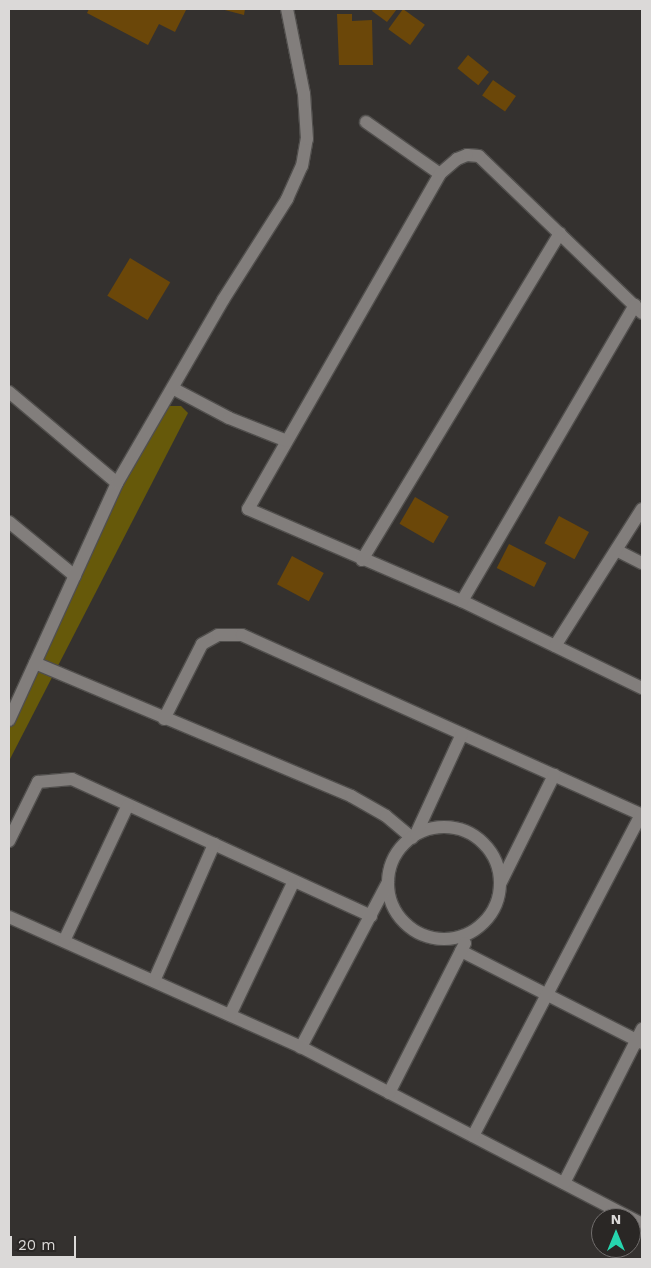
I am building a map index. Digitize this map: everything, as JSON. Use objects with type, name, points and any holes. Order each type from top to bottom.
[{"type":"street","points":[[9,720],[117,483],[174,388],[223,300],[287,199],[302,166],[307,139],[304,94],[287,9]]},
{"type":"street","points":[[366,122],[440,174]]},
{"type":"street","points":[[462,601],[638,309],[479,156],[467,155],[457,160],[440,174],[248,510],[462,601],[642,688]]},
{"type":"street","points":[[362,560],[560,233]]},
{"type":"street","points":[[174,388],[229,418],[287,441]]},
{"type":"street","points":[[9,392],[117,483]]},
{"type":"street","points":[[555,646],[618,551],[642,509]]},
{"type":"street","points":[[9,522],[75,576]]},
{"type":"street","points":[[618,551],[642,563]]},
{"type":"street","points":[[164,718],[202,644],[218,635],[242,635],[642,814],[473,1136]]},
{"type":"street","points":[[35,663],[351,796],[386,816],[414,836]]},
{"type":"street","points":[[301,1047],[388,882],[396,854],[414,836],[462,734]]},
{"type":"street","points":[[389,1093],[461,950],[472,932],[492,911],[500,884],[554,775]]},
{"type":"street","points":[[9,841],[38,782],[72,779],[371,916]]},
{"type":"street","points":[[64,941],[128,805]]},
{"type":"street","points":[[414,836],[444,827],[473,835],[493,856],[500,884]]},
{"type":"street","points":[[154,982],[214,844]]},
{"type":"street","points":[[230,1015],[294,881]]},
{"type":"street","points":[[388,882],[395,910],[415,931],[443,938],[472,932]]},
{"type":"street","points":[[9,917],[301,1047],[615,1208]]},
{"type":"street","points":[[461,950],[546,995],[640,1037],[564,1183]]},
{"type":"shaded area","points":[[169,406],[181,406],[188,413],[9,761],[9,720],[105,517]]},
{"type":"building","points":[[89,9],[186,10],[175,32],[159,24],[148,45],[87,13]]},
{"type":"building","points":[[221,9],[245,9],[244,15]]},
{"type":"building","points":[[373,9],[397,9],[387,22],[372,11]]},
{"type":"building","points":[[403,9],[425,25],[410,45],[388,29]]},
{"type":"building","points":[[337,14],[352,14],[352,21],[372,20],[373,65],[339,65]]},
{"type":"building","points":[[468,55],[489,72],[478,85],[457,68]]},
{"type":"building","points":[[493,80],[516,96],[505,112],[482,96]]},
{"type":"building","points":[[130,258],[170,282],[148,320],[107,296]]},
{"type":"building","points":[[415,497],[449,516],[433,543],[400,524]]},
{"type":"building","points":[[559,516],[589,532],[574,559],[544,543]]},
{"type":"building","points":[[509,544],[546,563],[534,587],[497,568]]},
{"type":"building","points":[[292,556],[324,573],[309,601],[277,584]]}]
